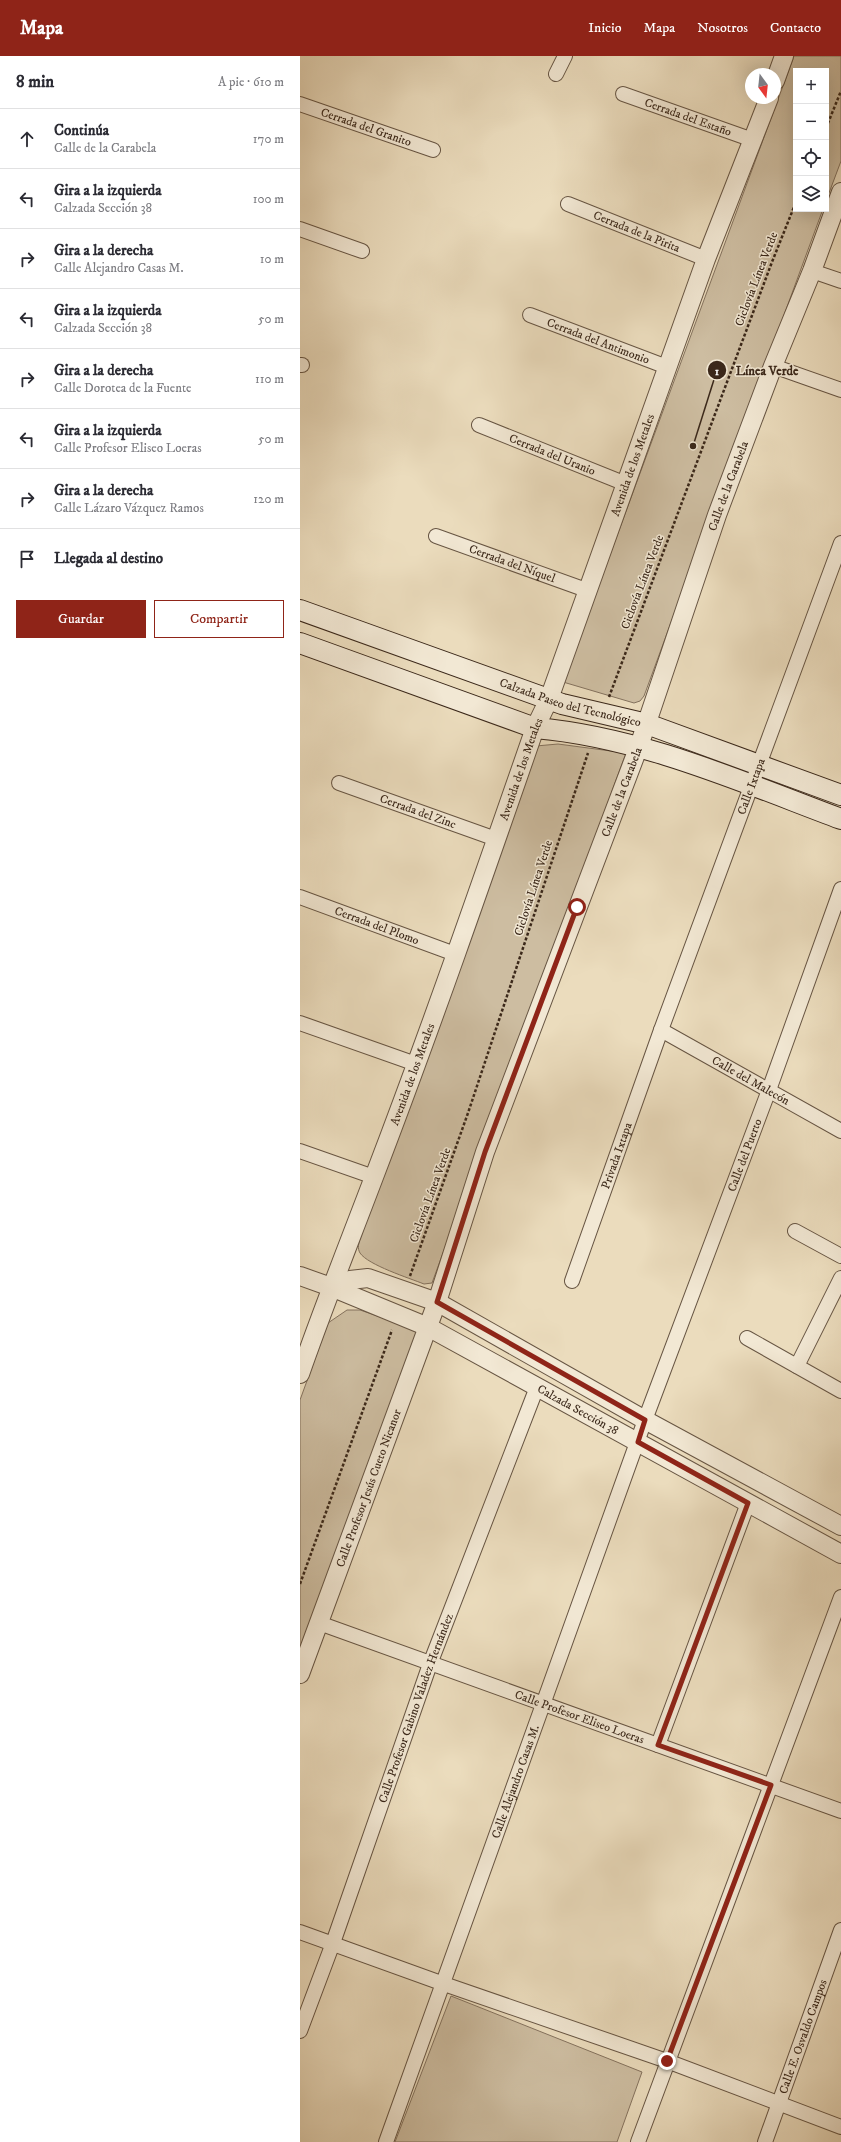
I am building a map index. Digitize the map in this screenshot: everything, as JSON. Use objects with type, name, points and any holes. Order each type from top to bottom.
[{"type":"main road","name":"Calzada Paseo del Tecnológico","points":[[307,612],[549,698],[562,704],[647,724],[841,796]]},
{"type":"main road","points":[[307,612],[301,644],[535,728],[639,746],[841,819]]},
{"type":"street","points":[[556,74],[565,56]]},
{"type":"street","points":[[780,68],[784,56]]},
{"type":"street","name":"Cerrada del Estaño","points":[[623,94],[753,140]]},
{"type":"street","name":"Cerrada del Granito","points":[[300,104],[433,150]]},
{"type":"street","name":"Avenida de los Metales","points":[[300,1374],[331,1287],[416,1064],[535,728],[549,698],[589,591],[706,259],[767,104]]},
{"type":"street","name":"Calle de la Carabela","points":[[437,1302],[485,1152],[639,746],[717,515],[772,366],[812,271],[841,192]]},
{"type":"street","name":"Cerrada de la Pirita","points":[[568,204],[706,259]]},
{"type":"street","points":[[300,229],[362,251]]},
{"type":"street","points":[[812,271],[841,281]]},
{"type":"street","name":"Cerrada del Antimonio","points":[[530,315],[667,367]]},
{"type":"street","points":[[772,366],[841,390]]},
{"type":"street","name":"Cerrada del Uranio","points":[[479,425],[626,484]]},
{"type":"street","name":"Cerrada del Níquel","points":[[436,536],[589,591]]},
{"type":"street","name":"Calle Ixtapa","points":[[661,1030],[841,543]]},
{"type":"street","name":"Cerrada del Zinc","points":[[339,783],[496,839]]},
{"type":"street","name":"Calle del Puerto","points":[[645,1420],[769,1090],[841,889]]},
{"type":"street","name":"Cerrada del Plomo","points":[[300,897],[455,954]]},
{"type":"street","points":[[300,1023],[416,1064]]},
{"type":"street","name":"Calle del Malecón","points":[[661,1030],[841,1131]]},
{"type":"street","name":"Privada Ixtapa","points":[[572,1281],[661,1030]]},
{"type":"street","points":[[300,1151],[374,1177]]},
{"type":"street","points":[[795,1231],[841,1256]]},
{"type":"street","name":"Calzada Sección 38","points":[[300,1276],[331,1287],[428,1327],[841,1554]]},
{"type":"street","name":"Calzada Sección 38","points":[[331,1287],[350,1280],[368,1278],[437,1302],[645,1420],[841,1526]]},
{"type":"street","points":[[797,1366],[841,1278]]},
{"type":"street","name":"Calle Profesor Jesús Cueto Nicanor","points":[[300,1674],[437,1302]]},
{"type":"street","points":[[747,1338],[841,1392]]},
{"type":"street","name":"Calle Profesor Gabino Valadez Hernández","points":[[300,2031],[333,1943],[430,1664],[537,1387]]},
{"type":"street","name":"Calle Alejandro Casas M.","points":[[386,2142],[444,1984],[645,1420]]},
{"type":"street","points":[[658,1745],[748,1503]]},
{"type":"street","points":[[638,2142],[841,1598]]},
{"type":"street","name":"Calle Profesor Eliseo Loeras","points":[[319,1622],[430,1664],[841,1811]]},
{"type":"street","name":"Calle E. Osvaldo Campos","points":[[765,2142],[841,1930]]},
{"type":"street","points":[[300,1932],[444,1984],[667,2061],[841,2127]]},
{"type":"path","points":[[829,121],[841,92]]},
{"type":"path","name":"Ciclovía Línea Verde","points":[[603,713],[793,210]]},
{"type":"path","name":"Ciclovía Línea Verde","points":[[406,1290],[468,1113],[594,738]]},
{"type":"path","points":[[300,1584],[398,1315]]},
{"type":"shaded area","points":[[794,56],[841,56],[841,161],[829,193],[829,68],[793,68],[793,212],[822,212],[644,696],[640,701],[634,703],[563,682],[776,104],[781,104],[781,91]]},
{"type":"shaded area","points":[[558,744],[626,753],[432,1283],[424,1284],[389,1271],[364,1258],[360,1253],[358,1246],[536,746]]},
{"type":"shaded area","points":[[347,1310],[360,1310],[421,1331],[300,1659],[300,1400],[328,1323]]},
{"type":"shaded area","points":[[451,1996],[642,2072],[617,2142],[395,2142]]},
{"type":"place","name":"Línea Verde","points":[[693,446]]},
{"type":"route","points":[[577,907],[485,1152],[437,1302],[645,1420],[638,1442],[748,1503],[658,1745],[771,1785],[667,2061]]}]
